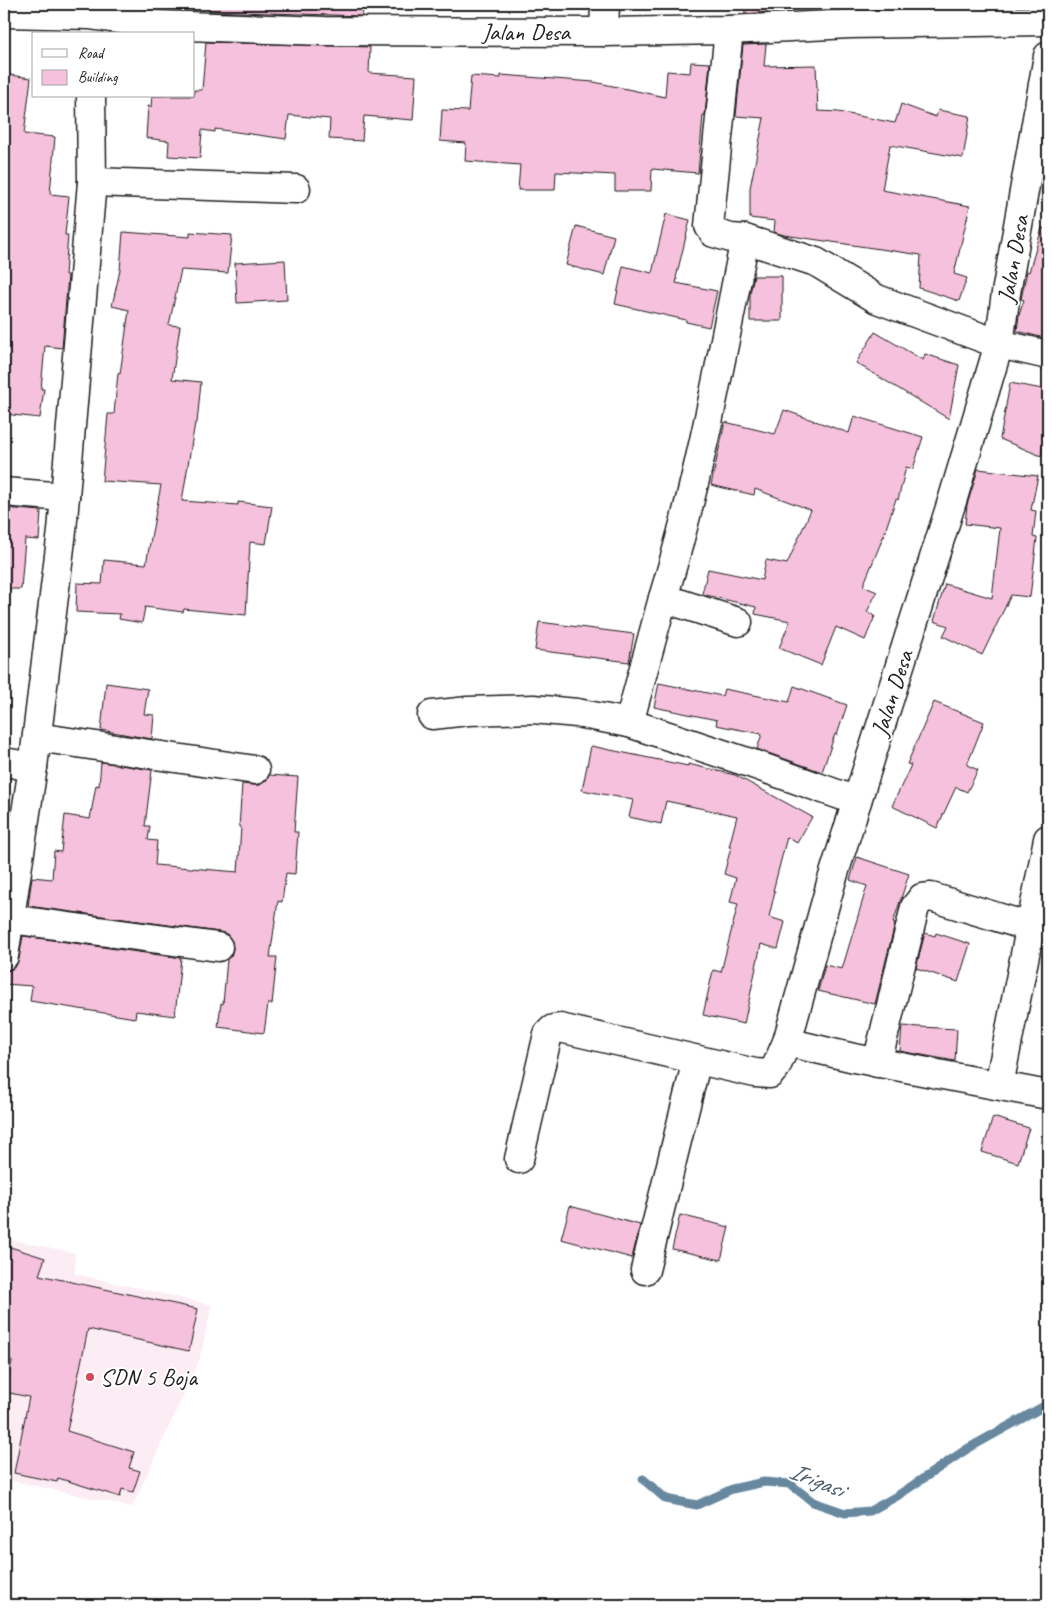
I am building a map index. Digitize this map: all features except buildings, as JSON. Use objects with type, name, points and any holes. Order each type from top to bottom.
[{"type":"street","points":[[604,32],[605,4]]},
{"type":"street","name":"Jalan Desa","points":[[4,13],[90,25],[159,25],[324,31],[604,32],[729,30],[850,24],[1048,21]]},
{"type":"street","points":[[729,30],[708,226],[714,233],[731,238],[745,239],[816,262],[876,299],[999,344],[1048,355]]},
{"type":"street","name":"Jalan Desa","points":[[697,1060],[755,1073],[770,1074],[776,1067],[786,1042],[831,883],[953,498],[999,344],[1048,56]]},
{"type":"street","points":[[4,956],[33,767],[66,497],[92,182],[91,98]]},
{"type":"street","points":[[92,182],[296,189]]},
{"type":"street","points":[[629,722],[678,549],[712,404],[745,239]]},
{"type":"street","points":[[4,492],[66,497]]},
{"type":"street","points":[[663,598],[738,622]]},
{"type":"street","points":[[432,715],[468,711],[533,709],[577,713],[629,722],[857,801]]},
{"type":"street","points":[[36,737],[255,770]]},
{"type":"street","points":[[4,762],[33,767]]},
{"type":"street","points":[[999,1085],[1048,839]]},
{"type":"street","points":[[877,1063],[915,908],[922,898],[931,897],[1030,927]]},
{"type":"street","points":[[10,919],[218,948]]},
{"type":"street","points":[[519,1159],[548,1034],[553,1029],[560,1028],[697,1060],[644,1270]]},
{"type":"street","points":[[786,1042],[877,1063],[1048,1095]]},
{"type":"shaded area","points":[[4,1238],[75,1253],[75,1274],[212,1305],[199,1361],[132,1507],[4,1479]]},
{"type":"waterway","name":"Irigasi","points":[[643,1479],[666,1499],[697,1505],[732,1489],[764,1482],[790,1484],[813,1502],[845,1513],[870,1511],[897,1496],[967,1449],[1048,1404]]},
{"type":"place","name":"SDN 5 Boja","points":[[90,1377]]}]
